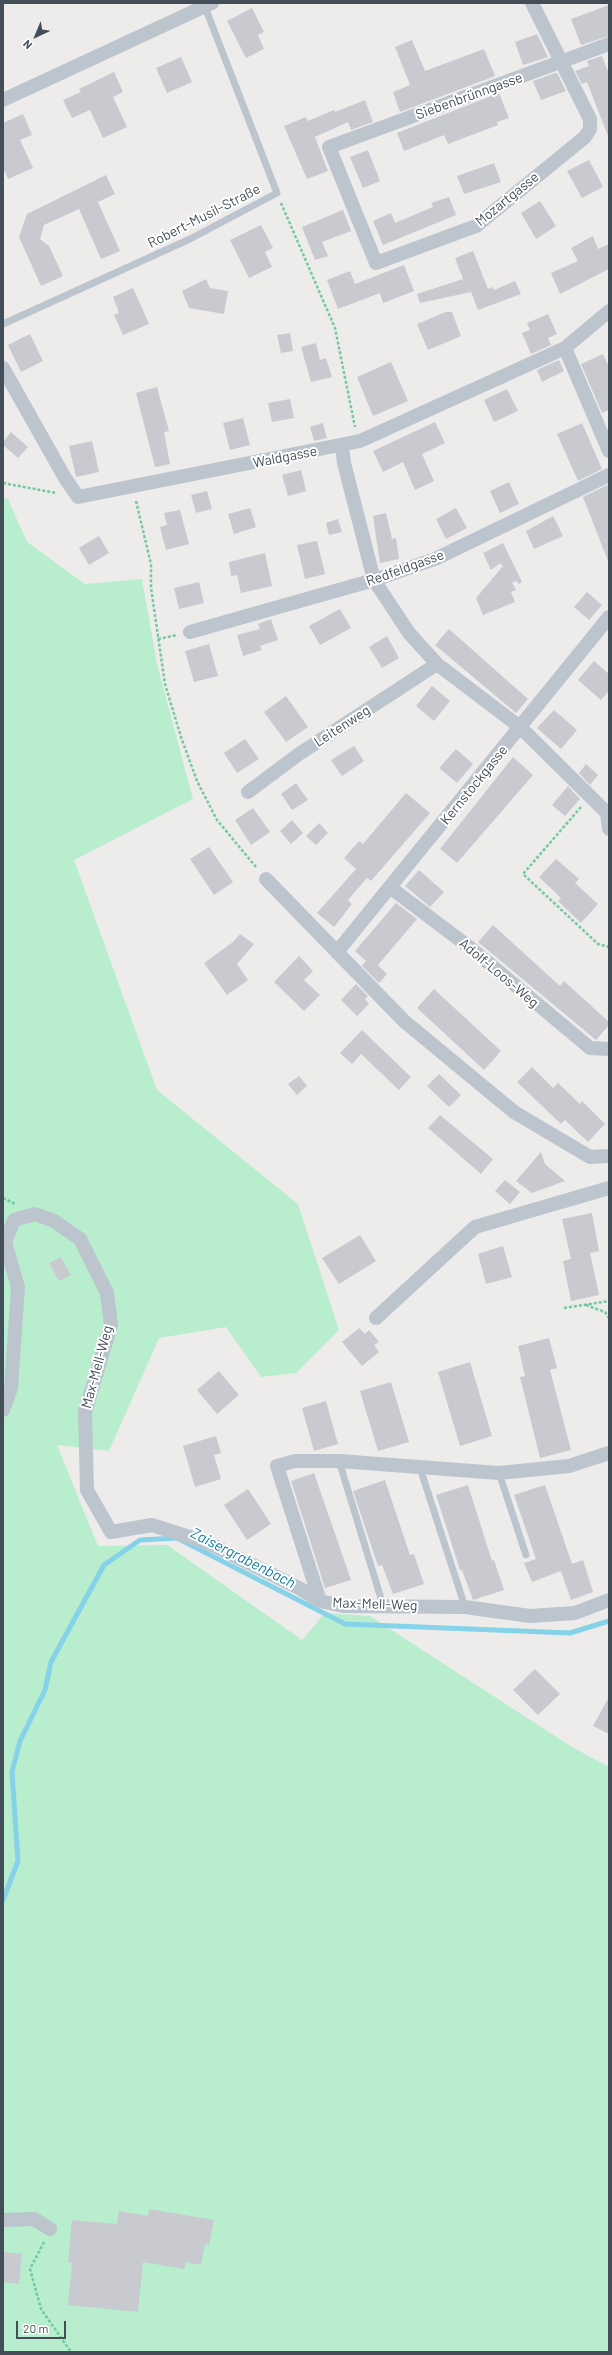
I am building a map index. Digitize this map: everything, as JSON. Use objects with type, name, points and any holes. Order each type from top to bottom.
[{"type":"street","name":"Mozartgasse","points":[[329,147],[376,263],[476,226],[585,137],[590,129],[590,119],[532,3]]},
{"type":"street","points":[[3,100],[209,5]]},
{"type":"street","name":"Siebenbrünngasse","points":[[329,147],[609,44]]},
{"type":"street","name":"Waldgasse","points":[[78,497],[342,446],[360,441],[565,348],[609,311]]},
{"type":"street","points":[[565,348],[609,451]]},
{"type":"street","points":[[3,368],[65,478],[78,497]]},
{"type":"street","points":[[342,446],[344,463],[374,580],[408,633],[437,664],[520,727],[608,813],[609,828]]},
{"type":"street","name":"Redfeldgasse","points":[[190,632],[374,580],[435,559],[609,474]]},
{"type":"street","name":"Kernstockgasse","points":[[337,952],[391,888],[609,617]]},
{"type":"street","name":"Leitenweg","points":[[248,792],[299,754],[437,664]]},
{"type":"street","points":[[266,879],[404,1021],[514,1112],[590,1157],[609,1156]]},
{"type":"street","name":"Adolf-Loos-Weg","points":[[391,888],[473,950],[590,1048],[609,1049]]},
{"type":"street","points":[[376,1318],[475,1227],[609,1188]]},
{"type":"street","name":"Max-Mell-Weg","points":[[3,1410],[11,1388],[18,1287],[5,1242],[14,1220],[35,1214],[54,1221],[80,1239],[107,1293],[111,1325],[85,1412],[87,1490],[111,1532],[152,1525],[208,1543],[300,1588],[320,1601],[343,1606],[384,1605],[465,1607],[530,1616],[575,1613],[609,1600]]},
{"type":"street","points":[[320,1601],[277,1466],[295,1461],[339,1461],[499,1473],[569,1466],[609,1453]]},
{"type":"street","points":[[3,2220],[34,2219],[50,2228]]},
{"type":"lane","name":"Robert-Musil-Straße","points":[[3,324],[190,239],[277,193],[209,5]]},
{"type":"lane","points":[[339,1461],[384,1605]]},
{"type":"lane","points":[[420,1468],[465,1607]]},
{"type":"lane","points":[[499,1473],[526,1555]]},
{"type":"path","points":[[277,193],[335,328],[360,441]]},
{"type":"path","points":[[3,483],[78,497]]},
{"type":"path","points":[[134,487],[151,564],[151,588],[165,684],[181,737],[197,781],[217,820],[266,879]]},
{"type":"path","points":[[590,796],[523,874],[598,944],[609,947]]},
{"type":"path","points":[[564,1308],[609,1301]]},
{"type":"path","points":[[586,1304],[605,1312],[609,1318]]},
{"type":"path","points":[[50,2228],[30,2269],[41,2309],[70,2352]]},
{"type":"green space","points":[[3,498],[8,499],[27,542],[85,584],[142,579],[157,664],[193,799],[74,860],[157,1090],[298,1204],[339,1330],[296,1373],[261,1377],[226,1327],[159,1338],[109,1451],[57,1445],[98,1546],[167,1545],[302,1640],[325,1613],[370,1616],[572,1747],[609,1767],[609,2352],[3,2352]]},
{"type":"building","points":[[609,5],[609,36],[581,45],[571,19]]},
{"type":"building","points":[[252,8],[264,32],[258,35],[264,49],[246,58],[227,21]]},
{"type":"building","points":[[537,34],[548,57],[523,65],[515,42]]},
{"type":"building","points":[[412,40],[425,71],[484,49],[495,76],[400,112],[393,92],[410,85],[395,47]]},
{"type":"building","points":[[602,56],[609,74],[608,136],[587,82],[582,84],[575,71],[589,66],[587,61]]},
{"type":"building","points":[[181,57],[192,82],[167,93],[156,68]]},
{"type":"building","points":[[114,72],[123,92],[113,97],[127,127],[103,138],[90,110],[72,118],[63,100],[81,92],[79,89]]},
{"type":"building","points":[[557,73],[566,91],[541,100],[533,81]]},
{"type":"building","points":[[499,93],[509,118],[497,122],[498,125],[448,144],[444,135],[404,151],[397,133]]},
{"type":"building","points":[[365,100],[373,122],[351,130],[348,122],[315,137],[328,171],[307,179],[284,126],[306,117],[308,121],[334,110],[335,112]]},
{"type":"building","points":[[23,114],[32,135],[20,140],[33,168],[8,179],[3,167],[3,123]]},
{"type":"building","points":[[368,150],[380,181],[363,188],[350,157]]},
{"type":"building","points":[[589,160],[603,187],[582,198],[567,171]]},
{"type":"building","points":[[494,163],[501,182],[464,194],[457,176]]},
{"type":"building","points":[[106,175],[115,194],[98,202],[120,251],[101,259],[79,209],[44,225],[40,239],[49,246],[63,276],[41,286],[19,237],[27,214]]},
{"type":"building","points":[[449,197],[456,215],[383,245],[373,221],[391,213],[395,223],[433,207],[431,203]]},
{"type":"building","points":[[540,201],[556,226],[536,239],[521,213]]},
{"type":"building","points":[[343,210],[351,231],[322,242],[328,256],[315,260],[302,227]]},
{"type":"building","points":[[261,225],[273,248],[265,252],[272,267],[249,278],[230,240]]},
{"type":"building","points":[[593,236],[598,249],[609,244],[609,269],[560,294],[551,273],[578,261],[571,248]]},
{"type":"building","points":[[473,251],[488,289],[492,287],[494,290],[515,281],[521,294],[478,310],[471,292],[420,303],[417,294],[463,279],[455,258]]},
{"type":"building","points":[[404,265],[414,291],[383,303],[380,293],[338,309],[327,280],[350,271],[355,284]]},
{"type":"building","points":[[206,279],[210,288],[228,291],[224,314],[189,308],[182,291]]},
{"type":"building","points":[[133,288],[149,324],[123,335],[114,315],[119,313],[113,297]]},
{"type":"building","points":[[446,312],[452,312],[461,336],[428,350],[417,324]]},
{"type":"building","points":[[548,314],[557,334],[548,338],[551,345],[531,354],[522,333],[530,330],[527,323]]},
{"type":"building","points":[[290,333],[293,351],[281,353],[277,335]]},
{"type":"building","points":[[30,334],[43,361],[21,372],[8,345]]},
{"type":"building","points":[[316,343],[320,360],[326,358],[332,377],[311,382],[301,347]]},
{"type":"building","points":[[603,354],[609,367],[609,410],[602,413],[581,364]]},
{"type":"building","points":[[559,360],[564,371],[542,382],[537,370]]},
{"type":"building","points":[[391,362],[408,401],[373,416],[357,377]]},
{"type":"building","points":[[157,387],[169,431],[164,432],[170,464],[155,467],[136,393]]},
{"type":"building","points":[[507,389],[518,411],[494,422],[484,400]]},
{"type":"building","points":[[290,399],[294,418],[272,422],[268,403]]},
{"type":"building","points":[[243,418],[250,445],[230,450],[223,423]]},
{"type":"building","points":[[435,422],[445,443],[422,454],[434,481],[415,490],[403,462],[383,472],[373,451]]},
{"type":"building","points":[[323,423],[327,438],[314,441],[310,427]]},
{"type":"building","points":[[582,423],[602,469],[578,481],[557,434]]},
{"type":"building","points":[[11,432],[28,447],[18,458],[3,445],[3,442]]},
{"type":"building","points":[[92,441],[99,472],[76,477],[69,446]]},
{"type":"building","points":[[301,470],[306,491],[288,496],[282,475]]},
{"type":"building","points":[[509,482],[519,504],[500,513],[490,491]]},
{"type":"building","points":[[609,484],[609,561],[608,561],[583,497]]},
{"type":"building","points":[[207,491],[212,509],[196,513],[191,495]]},
{"type":"building","points":[[250,508],[256,527],[234,534],[228,514]]},
{"type":"building","points":[[456,508],[467,528],[446,539],[436,519]]},
{"type":"building","points":[[180,510],[189,544],[166,550],[160,527],[167,525],[164,513]]},
{"type":"building","points":[[386,513],[392,539],[396,538],[399,559],[380,563],[373,516]]},
{"type":"building","points":[[553,516],[563,536],[534,549],[526,531]]},
{"type":"building","points":[[338,519],[342,532],[329,535],[326,523]]},
{"type":"building","points":[[99,536],[109,553],[89,565],[79,548]]},
{"type":"building","points":[[317,541],[325,574],[305,579],[297,545]]},
{"type":"building","points":[[503,543],[522,582],[519,584],[516,581],[512,583],[516,590],[511,592],[515,602],[483,615],[476,598],[503,566],[500,563],[491,570],[483,553]]},
{"type":"building","points":[[265,553],[272,586],[241,593],[237,575],[231,576],[229,562]]},
{"type":"building","points":[[199,582],[204,603],[179,609],[174,588]]},
{"type":"building","points":[[587,592],[602,605],[589,620],[574,607]]},
{"type":"building","points":[[340,609],[351,628],[320,645],[309,626]]},
{"type":"building","points":[[271,619],[278,640],[260,646],[262,650],[243,656],[237,635],[260,629],[258,624]]},
{"type":"building","points":[[449,629],[528,699],[516,713],[435,645]]},
{"type":"building","points":[[387,636],[399,658],[382,668],[369,647]]},
{"type":"building","points":[[209,644],[218,676],[194,682],[185,651]]},
{"type":"building","points":[[594,661],[609,674],[609,691],[601,700],[578,680]]},
{"type":"building","points":[[432,686],[450,701],[434,721],[416,706]]},
{"type":"building","points":[[286,696],[308,727],[286,742],[264,712]]},
{"type":"building","points":[[554,710],[577,730],[561,749],[537,728]]},
{"type":"building","points":[[245,739],[259,759],[237,773],[224,753]]},
{"type":"building","points":[[354,746],[364,761],[342,776],[331,760]]},
{"type":"building","points":[[456,749],[473,764],[457,783],[439,768]]},
{"type":"building","points":[[513,757],[533,775],[457,863],[440,849]]},
{"type":"building","points":[[586,764],[598,775],[590,785],[579,773]]},
{"type":"building","points":[[296,783],[308,800],[292,810],[281,794]]},
{"type":"building","points":[[568,786],[580,799],[565,816],[552,805]]},
{"type":"building","points":[[406,793],[430,813],[371,881],[367,878],[348,900],[352,904],[334,927],[317,913],[356,869],[344,858],[359,841],[363,844]]},
{"type":"building","points":[[253,808],[270,832],[251,845],[235,820]]},
{"type":"building","points":[[292,820],[303,833],[291,844],[280,831]]},
{"type":"building","points":[[319,823],[328,833],[316,845],[306,836]]},
{"type":"building","points":[[209,847],[233,882],[214,895],[190,859]]},
{"type":"building","points":[[556,859],[579,879],[575,883],[598,904],[581,923],[558,901],[561,898],[539,877]]},
{"type":"building","points":[[419,870],[444,892],[430,907],[405,886]]},
{"type":"building","points":[[396,903],[417,919],[378,965],[387,974],[379,983],[362,966],[366,961],[355,951]]},
{"type":"building","points":[[493,925],[560,986],[564,981],[609,1022],[609,1025],[596,1040],[478,942]]},
{"type":"building","points":[[240,934],[254,944],[237,964],[248,980],[227,995],[204,963],[233,942]]},
{"type":"building","points":[[299,956],[313,971],[304,980],[320,995],[304,1011],[274,982]]},
{"type":"building","points":[[356,984],[368,996],[365,999],[369,1004],[357,1016],[341,1000]]},
{"type":"building","points":[[434,989],[501,1051],[484,1070],[417,1008]]},
{"type":"building","points":[[362,1030],[411,1077],[399,1090],[361,1054],[352,1064],[340,1053]]},
{"type":"building","points":[[532,1067],[553,1088],[558,1083],[580,1104],[582,1101],[605,1124],[588,1142],[565,1120],[561,1124],[517,1082]]},
{"type":"building","points":[[439,1074],[461,1095],[449,1107],[427,1086]]},
{"type":"building","points":[[299,1076],[307,1086],[297,1095],[288,1084]]},
{"type":"building","points":[[440,1115],[493,1159],[481,1174],[428,1128]]},
{"type":"building","points":[[541,1152],[545,1164],[565,1181],[532,1193],[516,1181]]},
{"type":"building","points":[[505,1180],[520,1192],[510,1204],[495,1191]]},
{"type":"building","points":[[592,1213],[599,1251],[590,1253],[599,1295],[571,1301],[563,1261],[571,1259],[562,1219]]},
{"type":"building","points":[[360,1235],[376,1261],[339,1284],[322,1258]]},
{"type":"building","points":[[503,1246],[512,1277],[486,1284],[478,1254]]},
{"type":"building","points":[[61,1257],[71,1275],[59,1281],[49,1263]]},
{"type":"building","points":[[359,1328],[365,1334],[369,1330],[379,1342],[374,1345],[379,1352],[362,1366],[342,1342]]},
{"type":"building","points":[[549,1338],[557,1368],[550,1370],[571,1450],[540,1458],[520,1377],[525,1376],[518,1346]]},
{"type":"building","points":[[470,1362],[492,1436],[460,1446],[438,1372]]},
{"type":"building","points":[[219,1371],[239,1395],[217,1414],[197,1390]]},
{"type":"building","points":[[391,1382],[409,1442],[378,1451],[360,1391]]},
{"type":"building","points":[[326,1401],[338,1444],[314,1451],[302,1408]]},
{"type":"building","points":[[216,1436],[221,1453],[214,1455],[221,1479],[195,1487],[183,1446]]},
{"type":"building","points":[[314,1473],[351,1580],[325,1588],[291,1481]]},
{"type":"building","points":[[385,1480],[410,1555],[414,1554],[424,1584],[393,1594],[382,1565],[378,1566],[353,1491]]},
{"type":"building","points":[[468,1485],[492,1561],[494,1560],[504,1590],[473,1600],[462,1570],[460,1570],[436,1495]]},
{"type":"building","points":[[545,1485],[572,1564],[583,1560],[593,1592],[571,1600],[561,1571],[532,1582],[524,1563],[536,1559],[514,1495]]},
{"type":"building","points":[[248,1489],[271,1524],[247,1540],[224,1505]]},
{"type":"building","points":[[535,1669],[560,1694],[538,1715],[513,1690]]},
{"type":"building","points":[[609,1697],[609,1734],[593,1726]]},
{"type":"building","points":[[149,2209],[214,2220],[209,2245],[205,2244],[201,2265],[186,2262],[184,2269],[143,2262],[138,2312],[68,2305],[72,2263],[68,2262],[72,2220],[117,2224],[119,2211],[148,2216]]},
{"type":"building","points":[[3,2252],[22,2254],[19,2284],[3,2282]]},
{"type":"waterway","name":"Zaisergrabenbach","points":[[3,1900],[18,1861],[12,1772],[20,1741],[45,1690],[51,1662],[104,1565],[140,1540],[177,1538],[345,1624],[570,1633],[609,1621]]}]
